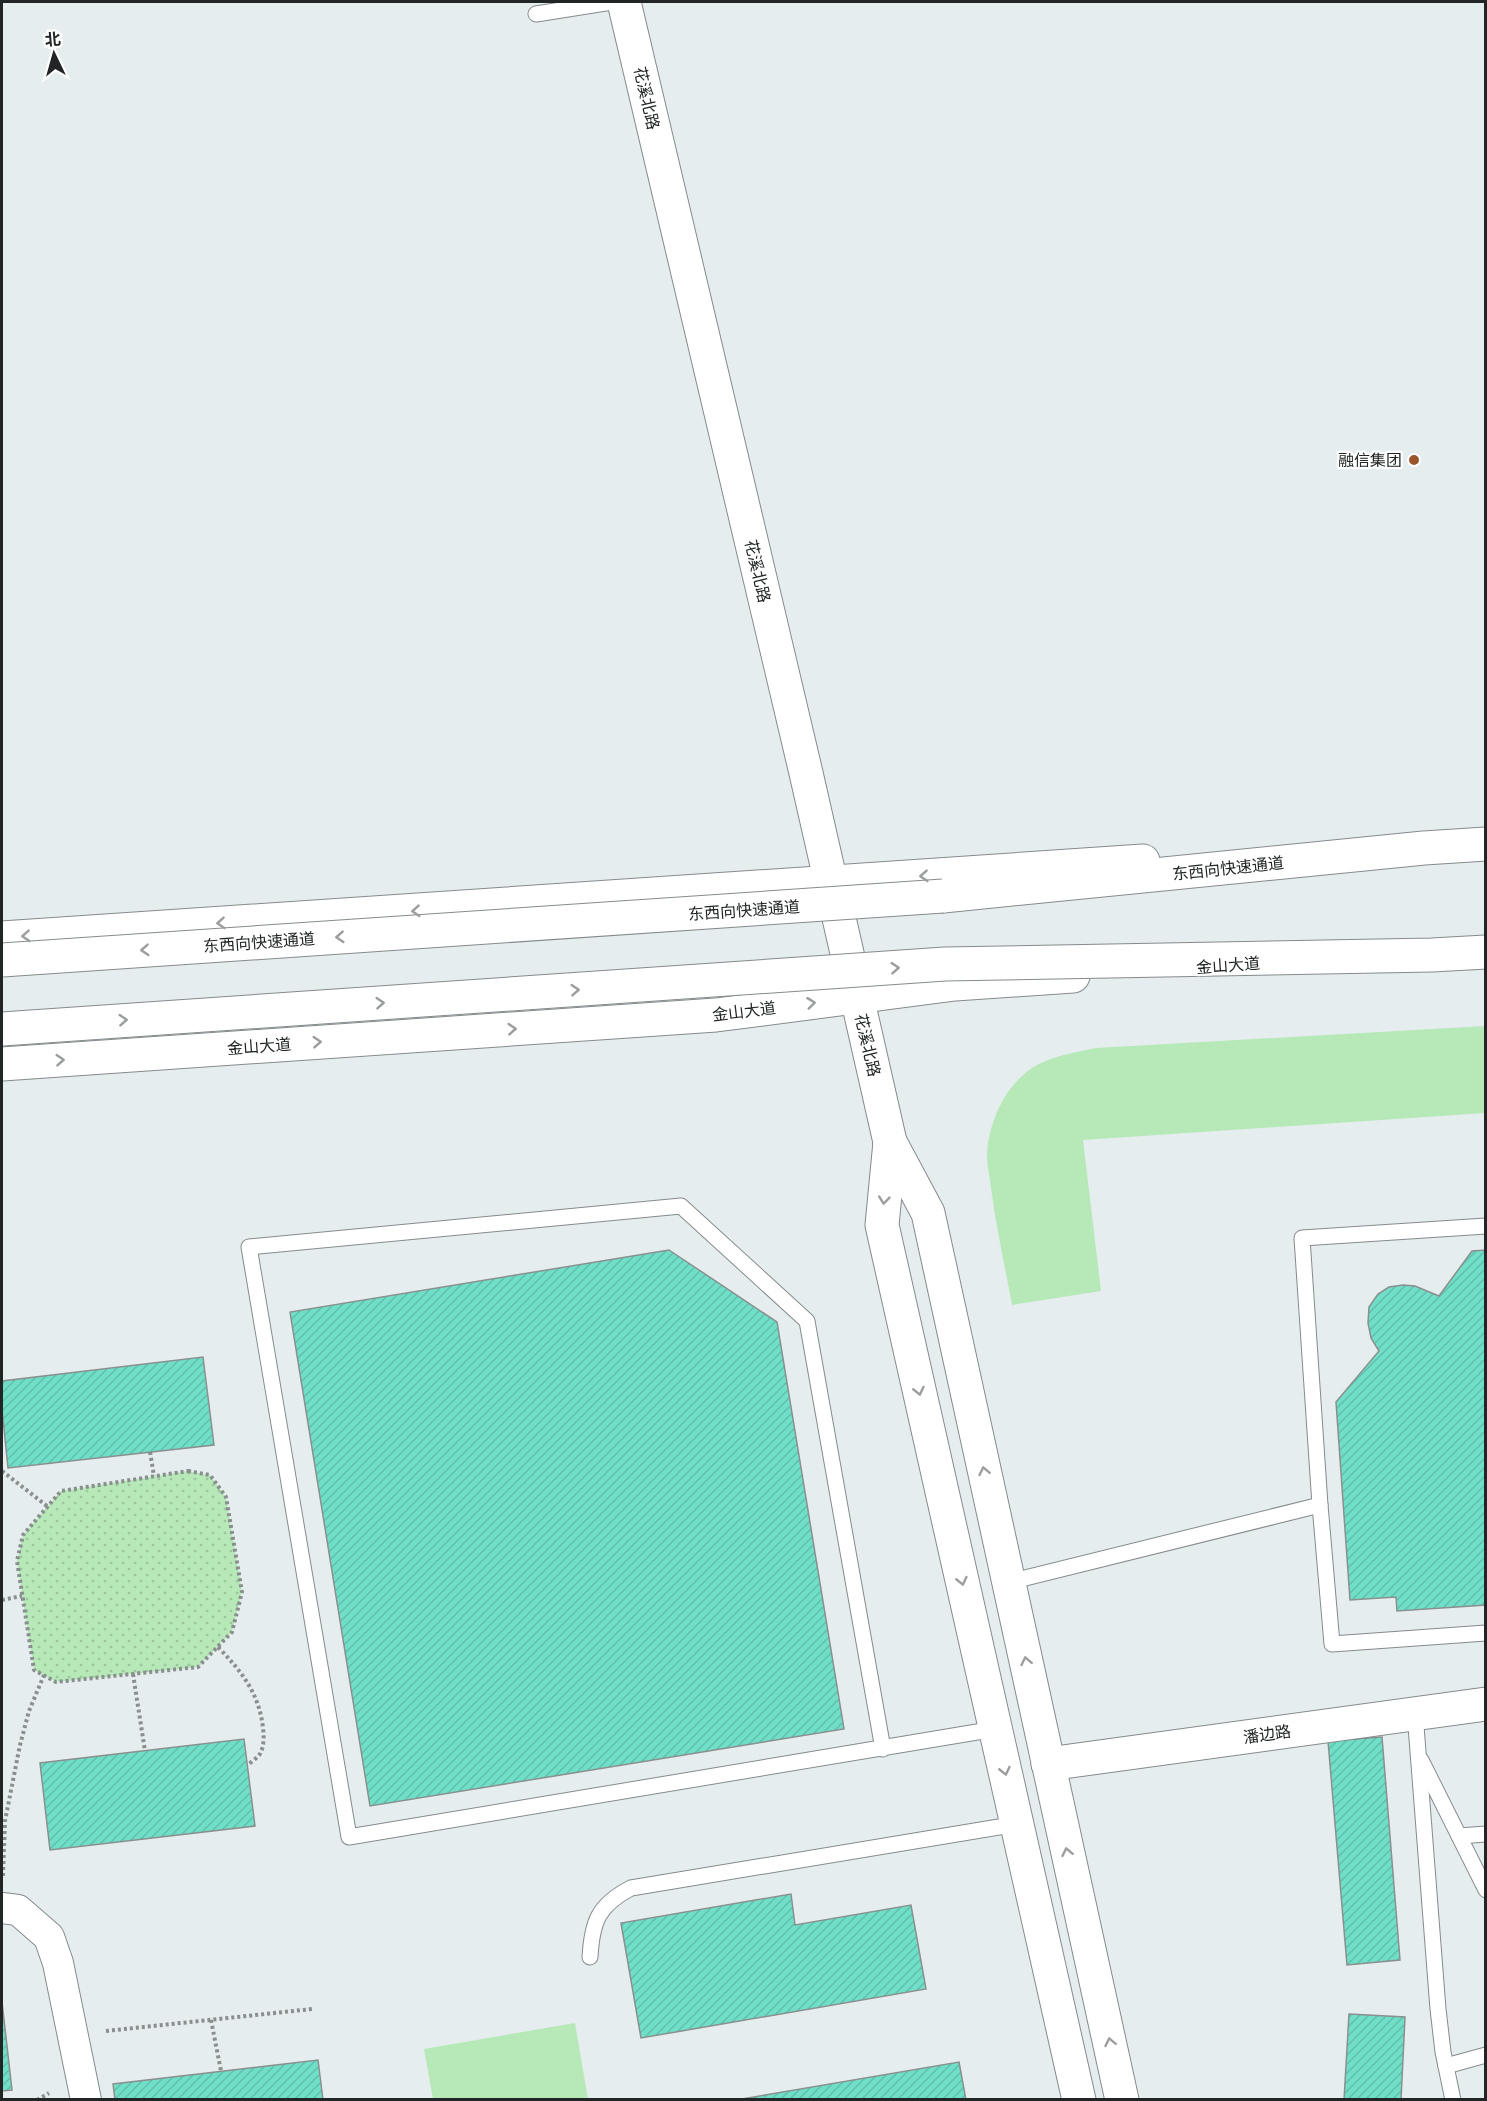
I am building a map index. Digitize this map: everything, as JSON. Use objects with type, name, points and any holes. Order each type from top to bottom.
[{"type":"main road","name":"花溪北路","points":[[624,2],[890,1142]]},
{"type":"main road","points":[[2,938],[831,883],[1485,836]]},
{"type":"main road","name":"东西向快速通道","points":[[2,960],[943,896],[1424,848],[1485,844]]},
{"type":"main road","name":"金山大道","points":[[2,1064],[716,1015],[955,984],[1485,946]]},
{"type":"main road","points":[[2,1029],[945,964],[1421,956],[1485,952]]},
{"type":"main road","points":[[890,1142],[928,1213],[1122,2100]]},
{"type":"main road","points":[[890,1142],[882,1225],[1079,2100]]},
{"type":"main road","name":"潘边路","points":[[1048,1764],[1485,1704]]},
{"type":"street","points":[[3,1908],[18,1911],[49,1937],[58,1963],[86,2100]]},
{"type":"lane","points":[[536,14],[612,2]]},
{"type":"lane","points":[[883,1749],[807,1322],[681,1206],[249,1247],[349,1837],[883,1749],[995,1729]]},
{"type":"lane","points":[[1485,1226],[1302,1238],[1332,1644],[1485,1633]]},
{"type":"lane","points":[[1009,1582],[1320,1505]]},
{"type":"lane","points":[[1414,1713],[1438,2009],[1453,2100]]},
{"type":"lane","points":[[1417,1752],[1485,1890]]},
{"type":"lane","points":[[590,1957],[592,1929],[600,1914],[609,1901],[631,1888],[1017,1824]]},
{"type":"lane","points":[[1459,1836],[1485,1834]]},
{"type":"lane","points":[[1446,2066],[1485,2055]]},
{"type":"path","points":[[150,1452],[154,1476]]},
{"type":"path","points":[[2,1471],[47,1506]]},
{"type":"path","points":[[189,1471],[210,1475],[226,1497],[242,1592],[232,1632],[198,1667],[56,1682],[34,1670],[17,1561],[23,1535],[61,1491],[154,1476],[189,1471]]},
{"type":"path","points":[[2,1600],[22,1596]]},
{"type":"path","points":[[218,1647],[236,1666],[261,1709],[264,1737],[261,1753],[248,1765]]},
{"type":"path","points":[[133,1674],[145,1751]]},
{"type":"path","points":[[3,1908],[5,1821],[29,1711],[44,1675]]},
{"type":"path","points":[[73,2034],[312,2009]]},
{"type":"path","points":[[211,2020],[221,2071]]},
{"type":"green space","points":[[1485,1026],[1485,1113],[1083,1140],[1101,1291],[1012,1305],[993,1203],[987,1160],[988,1143],[1001,1103],[1018,1080],[1039,1064],[1060,1056],[1096,1048]]},
{"type":"green space","points":[[188,1471],[210,1475],[226,1497],[242,1592],[232,1632],[198,1667],[56,1682],[34,1670],[17,1561],[23,1535],[61,1491]]},
{"type":"green space","points":[[575,2023],[588,2099],[433,2099],[424,2049]]},
{"type":"building","points":[[669,1250],[777,1322],[844,1729],[370,1806],[290,1312]]},
{"type":"building","points":[[1486,1250],[1486,1605],[1397,1611],[1396,1597],[1350,1600],[1336,1402],[1379,1351],[1371,1338],[1368,1323],[1369,1307],[1378,1294],[1389,1287],[1415,1286],[1439,1296],[1472,1251]]},
{"type":"building","points":[[203,1357],[214,1445],[8,1468],[2,1409],[2,1381]]},
{"type":"building","points":[[1382,1737],[1400,1960],[1347,1965],[1328,1741]]},
{"type":"building","points":[[244,1739],[255,1826],[50,1850],[40,1763]]},
{"type":"building","points":[[791,1894],[795,1925],[911,1905],[926,1989],[641,2038],[621,1923]]},
{"type":"building","points":[[2,2002],[12,2090],[2,2091]]},
{"type":"building","points":[[1349,2014],[1405,2017],[1401,2100],[1344,2100]]},
{"type":"building","points":[[318,2060],[323,2100],[115,2100],[113,2084]]},
{"type":"building","points":[[959,2062],[966,2100],[736,2100]]},
{"type":"place","name":"融信集团","points":[[1414,460]]}]
